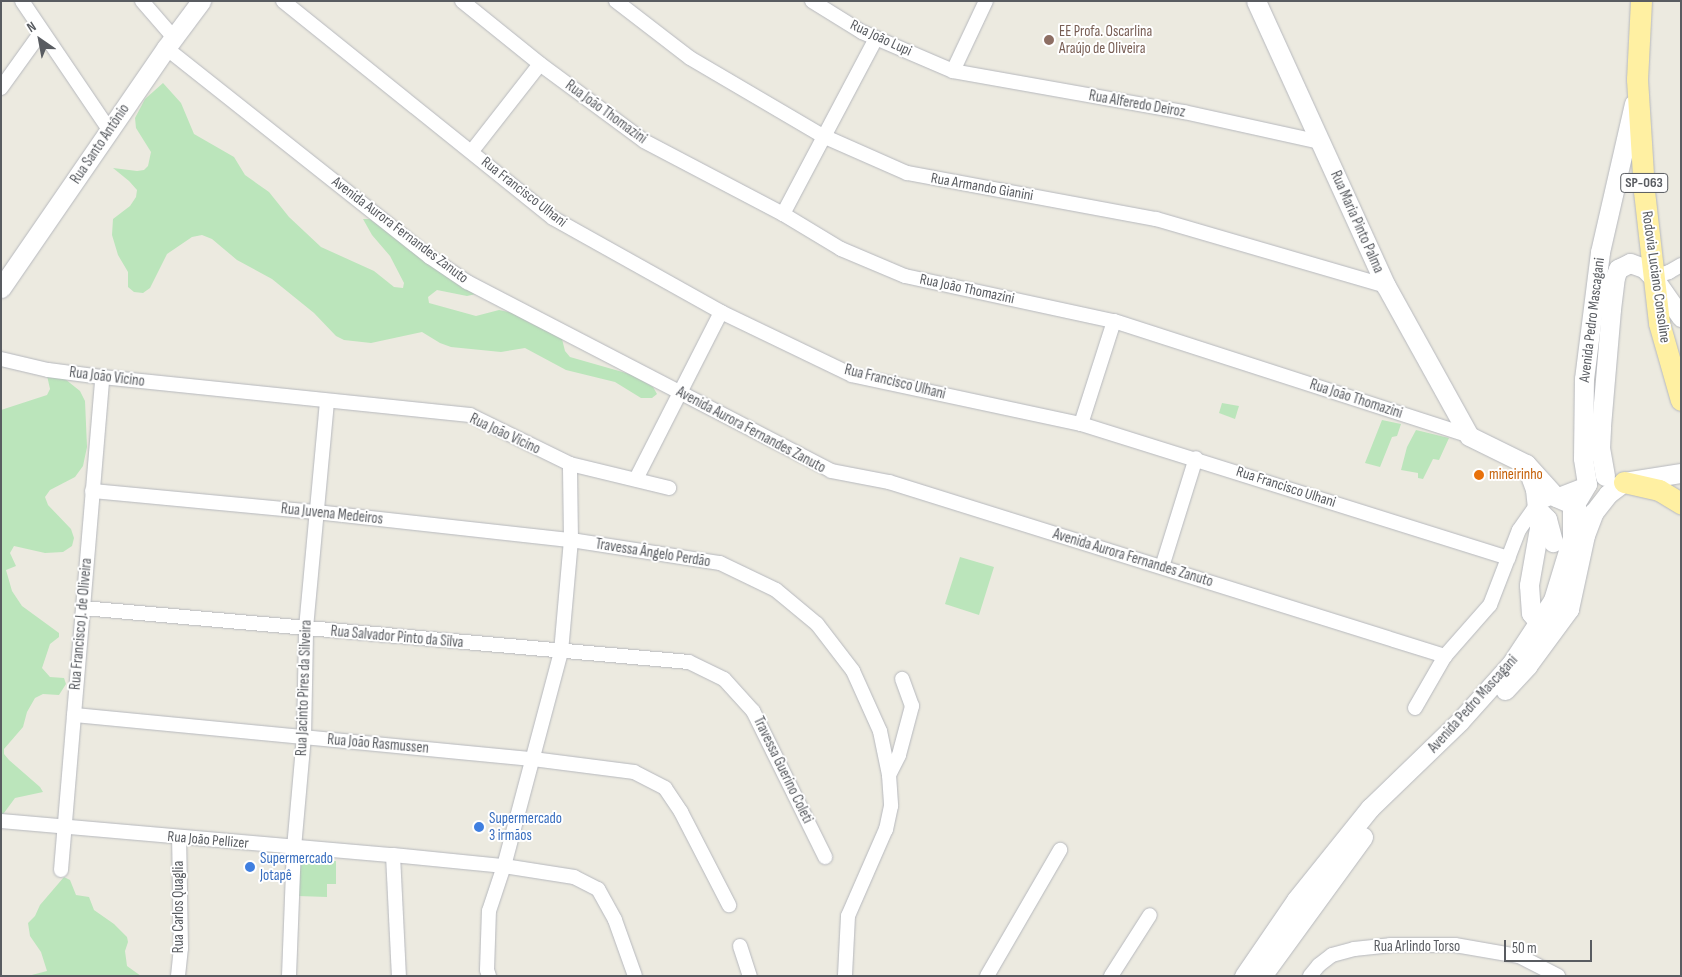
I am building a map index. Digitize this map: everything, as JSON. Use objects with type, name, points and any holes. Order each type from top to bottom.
[{"type":"main road","name":"Rua Santo Antônio","points":[[2,285],[201,1]]},
{"type":"main road","name":"Rua Maria Pinto Palma","points":[[1256,1],[1386,286],[1469,436]]},
{"type":"main road","name":"Rodovia Luciano Consoline","points":[[1641,1],[1637,88],[1644,191],[1659,323],[1681,400]]},
{"type":"main road","name":"Avenida Pedro Mascagani","points":[[1244,976],[1296,900],[1370,808],[1460,721],[1511,664],[1553,600],[1572,538],[1574,505],[1586,486],[1583,458],[1584,379],[1596,281],[1600,252],[1628,138],[1637,88]]},
{"type":"main road","name":"Avenida Pedro Mascagani","points":[[1262,976],[1372,826],[1389,806],[1478,720],[1528,666],[1569,609],[1585,535],[1594,512],[1612,484],[1600,448],[1615,277],[1623,265],[1630,263],[1638,264],[1653,277]]},
{"type":"main road","points":[[1653,277],[1681,317]]},
{"type":"main road","name":"Rua João Thomazini","points":[[1469,436],[1526,464]]},
{"type":"main road","points":[[1526,464],[1556,497],[1574,505],[1582,520],[1585,535]]},
{"type":"main road","points":[[1526,464],[1538,507],[1539,528],[1529,585],[1530,613],[1539,624],[1558,623]]},
{"type":"main road","points":[[1612,484],[1681,464]]},
{"type":"main road","points":[[1586,486],[1612,484],[1681,473]]},
{"type":"main road","points":[[1612,484],[1659,490],[1681,503]]},
{"type":"main road","points":[[1538,507],[1547,519],[1553,542]]},
{"type":"street","points":[[22,1],[110,131]]},
{"type":"street","name":"Avenida Aurora Fernandes Zanuto","points":[[142,1],[170,43],[422,250],[467,282],[831,472],[890,482],[1445,656]]},
{"type":"street","name":"Rua Francisco Ulhani","points":[[283,1],[553,218],[721,312],[852,375],[1081,424],[1196,458],[1508,558]]},
{"type":"street","name":"Rua João Thomazini","points":[[462,1],[540,64],[644,141],[783,214],[841,249],[906,276],[1114,321],[1469,436]]},
{"type":"street","name":"Rua Armando Gianini","points":[[616,1],[690,58],[823,136],[906,173],[1156,219],[1386,286]]},
{"type":"street","name":"Rua João Lupi","points":[[812,1],[876,38],[953,71]]},
{"type":"street","points":[[953,71],[986,1]]},
{"type":"street","points":[[1,88],[42,31]]},
{"type":"street","points":[[783,214],[876,38]]},
{"type":"street","points":[[472,151],[540,64]]},
{"type":"street","name":"Rua Alferedo Deiroz","points":[[953,71],[1184,112],[1321,142]]},
{"type":"street","points":[[1653,277],[1669,272],[1681,265]]},
{"type":"street","points":[[636,479],[721,312]]},
{"type":"street","points":[[1081,424],[1114,321]]},
{"type":"street","name":"Rua João Vicino","points":[[1,359],[48,370],[102,377],[470,415],[570,464],[669,488]]},
{"type":"street","name":"Rua Francisco J. de Oliveira","points":[[61,870],[102,377]]},
{"type":"street","name":"Rua Jacinto Pires da Silveira","points":[[290,976],[294,848],[304,737],[306,628],[327,401]]},
{"type":"street","points":[[1162,567],[1196,458]]},
{"type":"street","points":[[489,976],[487,970],[489,912],[504,866],[561,652],[571,540],[570,464]]},
{"type":"street","points":[[1415,708],[1445,656],[1490,605],[1519,530],[1538,507],[1556,497],[1586,486]]},
{"type":"street","name":"Rua Juvena Medeiros","points":[[92,491],[316,512],[571,540]]},
{"type":"street","name":"Travessa Ângelo Perdão","points":[[571,540],[720,563],[776,590],[817,624],[852,671],[880,731],[889,775],[891,806],[886,829],[848,916],[846,976]]},
{"type":"street","name":"Rua Salvador Pinto da Silva","points":[[83,608],[561,652]]},
{"type":"street","name":"Travessa Guerino Coleti","points":[[561,652],[689,662],[724,679],[753,711],[825,857]]},
{"type":"street","points":[[889,775],[899,755],[912,706],[902,679]]},
{"type":"street","name":"Rua João Rasmussen","points":[[74,714],[533,759],[634,772],[665,788],[681,812],[729,905]]},
{"type":"street","name":"Rua João Pellizer","points":[[1,821],[294,848],[393,855],[504,866],[574,877],[598,889],[615,920],[635,976]]},
{"type":"street","name":"Rua Carlos Quaglia","points":[[178,976],[180,948],[179,837]]},
{"type":"street","points":[[987,976],[1060,850]]},
{"type":"street","points":[[393,855],[399,976]]},
{"type":"street","points":[[1111,976],[1150,915]]},
{"type":"street","name":"Rua Arlindo Torso","points":[[1310,976],[1319,965],[1332,955],[1354,949],[1437,945],[1456,945],[1519,956],[1558,976]]},
{"type":"street","points":[[740,946],[750,976]]},
{"type":"green space","points":[[163,83],[181,103],[194,134],[234,157],[245,175],[269,192],[289,217],[321,247],[374,271],[394,287],[403,288],[404,283],[390,256],[372,235],[363,219],[370,219],[439,271],[476,294],[467,296],[437,290],[428,297],[429,303],[476,316],[499,310],[513,313],[532,324],[553,330],[561,335],[565,351],[570,357],[633,375],[653,387],[657,394],[652,398],[641,398],[615,382],[566,370],[525,348],[501,352],[451,347],[440,343],[422,332],[371,343],[344,340],[336,336],[314,313],[272,279],[237,260],[212,239],[202,235],[192,237],[167,254],[150,288],[143,293],[134,292],[128,287],[128,272],[118,255],[112,235],[113,219],[130,206],[136,197],[137,190],[113,168],[137,171],[144,170],[148,166],[151,152],[136,128],[135,118],[145,99]]},
{"type":"green space","points":[[46,371],[65,379],[80,391],[85,401],[87,447],[83,466],[75,477],[50,490],[45,497],[48,505],[71,529],[74,538],[72,546],[63,552],[45,553],[14,546],[10,553],[16,566],[6,570],[12,591],[22,606],[59,633],[59,637],[50,644],[42,668],[50,677],[64,678],[66,684],[59,695],[43,694],[35,698],[27,712],[23,727],[4,749],[4,754],[9,760],[40,787],[43,792],[15,798],[1,817],[1,410],[47,395],[50,389]]},
{"type":"green space","points":[[1222,403],[1239,406],[1235,419],[1219,413]]},
{"type":"green space","points":[[1382,420],[1401,424],[1397,436],[1392,437],[1380,467],[1365,463]]},
{"type":"green space","points":[[1416,430],[1449,438],[1439,460],[1433,459],[1423,479],[1418,478],[1418,473],[1401,470],[1407,447]]},
{"type":"green space","points":[[960,557],[994,567],[979,615],[945,604]]},
{"type":"green space","points":[[298,861],[336,861],[336,884],[327,884],[327,897],[298,896]]},
{"type":"green space","points":[[64,877],[70,880],[76,895],[89,897],[94,910],[114,924],[127,937],[128,942],[125,951],[127,966],[141,976],[28,976],[47,971],[41,952],[30,936],[28,923],[35,916],[40,905]]},
{"type":"place","name":"EE Profa. Oscarlina Araújo de Oliveira","points":[[1049,40]]},
{"type":"place","name":"mineirinho","points":[[1479,475]]},
{"type":"place","name":"Supermercado 3 irmãos","points":[[479,827]]},
{"type":"place","name":"Supermercado Jotapê","points":[[250,867]]}]
